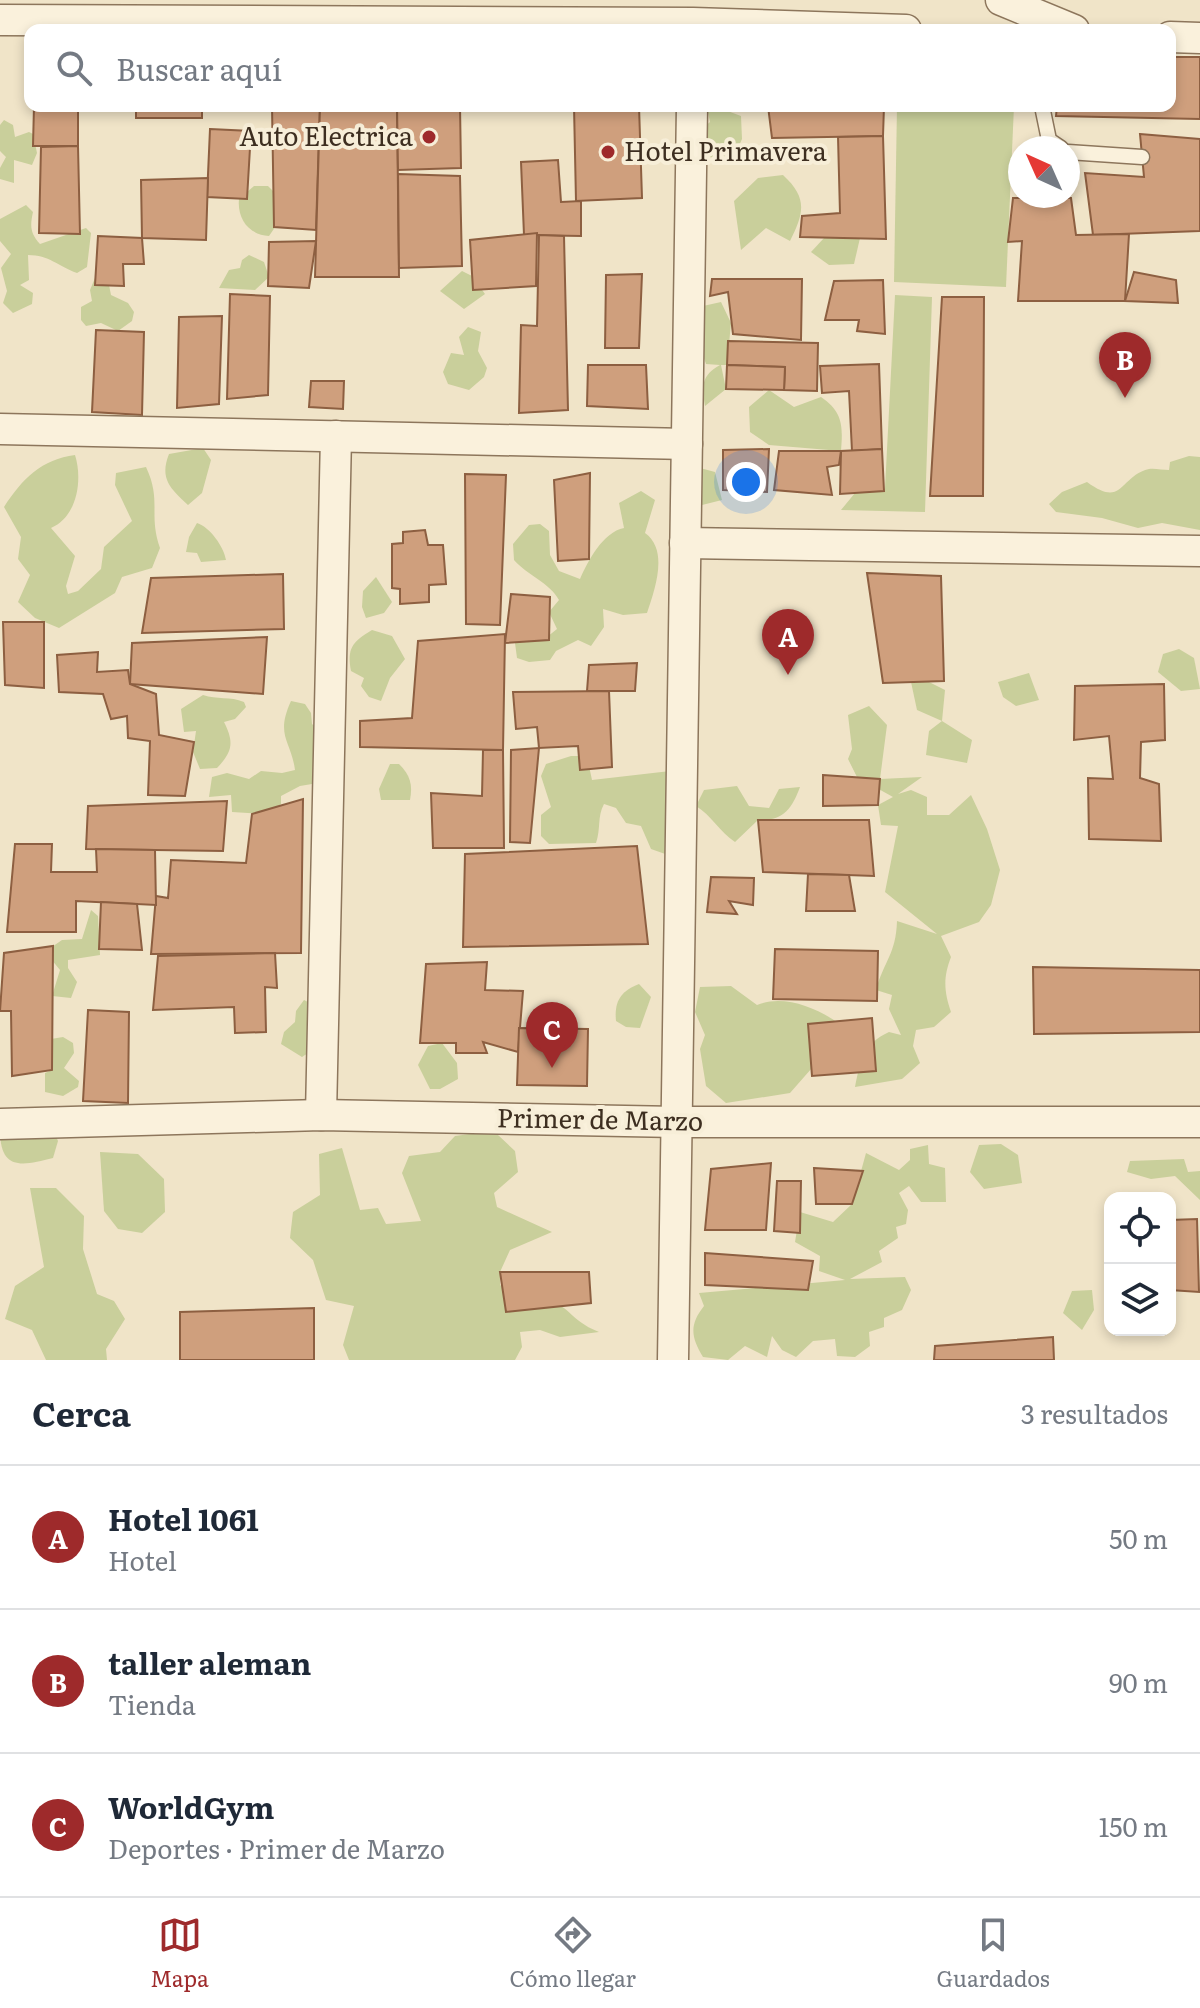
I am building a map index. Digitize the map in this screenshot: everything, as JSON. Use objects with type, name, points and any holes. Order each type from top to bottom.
[{"type":"street","points":[[1001,0],[1059,24]]},
{"type":"street","points":[[0,20],[693,18],[800,24]]},
{"type":"street","points":[[1176,37],[1200,38]]},
{"type":"street","points":[[673,1360],[692,112]]},
{"type":"street","points":[[0,429],[687,444]]},
{"type":"street","points":[[321,1115],[336,436]]},
{"type":"street","points":[[685,543],[1200,551]]},
{"type":"street","name":"Primer de Marzo","points":[[0,1124],[321,1115],[677,1122],[1200,1122]]},
{"type":"lane","points":[[1043,112],[1048,136]]},
{"type":"lane","points":[[1080,153],[1142,157]]},
{"type":"green space","points":[[708,112],[730,112],[741,116],[742,139],[733,159],[705,157],[691,139],[710,122]]},
{"type":"green space","points":[[897,112],[1014,112],[1013,136],[1008,136],[1009,208],[1006,287],[894,282]]},
{"type":"green space","points":[[4,120],[13,125],[15,137],[29,132],[33,134],[37,153],[32,165],[14,160],[14,183],[0,179],[0,168],[6,157],[0,151],[0,125]]},
{"type":"green space","points":[[783,175],[797,191],[801,206],[790,241],[766,228],[741,250],[734,201],[758,178]]},
{"type":"green space","points":[[254,186],[268,186],[282,200],[280,220],[269,236],[250,229],[240,213],[239,199]]},
{"type":"green space","points":[[26,205],[33,212],[32,229],[40,244],[86,228],[91,233],[87,267],[77,273],[48,259],[28,255],[29,280],[20,285],[33,293],[32,304],[13,313],[3,303],[7,291],[1,268],[11,254],[0,241],[0,219]]},
{"type":"green space","points":[[825,237],[860,238],[854,264],[829,265],[811,252]]},
{"type":"green space","points":[[249,255],[264,262],[269,277],[255,290],[219,288],[229,270],[240,268],[242,260]]},
{"type":"green space","points":[[462,271],[472,276],[485,294],[464,309],[440,291]]},
{"type":"green space","points":[[95,278],[109,285],[111,295],[128,303],[134,312],[132,321],[118,331],[101,323],[86,326],[81,320],[81,307],[92,301],[90,290]]},
{"type":"green space","points":[[895,295],[932,297],[925,512],[841,510],[855,493],[884,491],[885,488]]},
{"type":"green space","points":[[721,302],[731,323],[727,365],[721,365],[726,389],[705,406],[704,382],[709,373],[720,365],[706,364],[701,349],[703,306]]},
{"type":"green space","points":[[468,327],[481,332],[478,351],[487,368],[484,377],[469,390],[448,384],[443,372],[451,353],[464,355],[459,337]]},
{"type":"green space","points":[[769,390],[794,407],[821,397],[834,408],[840,420],[841,451],[769,445],[750,432],[749,407]]},
{"type":"green space","points":[[203,448],[211,460],[202,493],[188,505],[168,483],[166,463],[169,454]]},
{"type":"green space","points":[[75,455],[78,475],[76,497],[67,515],[51,528],[75,556],[66,586],[68,594],[78,591],[101,569],[104,547],[132,521],[115,485],[116,473],[146,467],[153,489],[160,548],[152,568],[122,577],[115,593],[59,628],[35,618],[18,602],[30,575],[18,559],[21,537],[4,507],[34,472],[53,461]]},
{"type":"green space","points":[[1189,456],[1200,457],[1200,530],[1162,523],[1138,528],[1102,518],[1056,512],[1049,504],[1062,492],[1087,482],[1099,489],[1115,492],[1139,473],[1151,469],[1169,470],[1170,462]]},
{"type":"green space","points":[[700,468],[715,472],[722,500],[694,507]]},
{"type":"green space","points":[[641,491],[655,500],[645,533],[657,549],[658,559],[656,582],[647,613],[623,615],[603,609],[604,627],[591,646],[578,640],[556,651],[550,660],[529,662],[517,658],[515,643],[528,635],[542,641],[557,629],[549,612],[559,600],[514,560],[513,544],[529,525],[540,524],[549,531],[550,555],[559,571],[580,579],[603,541],[624,528],[619,503]]},
{"type":"green space","points":[[197,523],[216,538],[226,560],[201,562],[197,553],[186,552],[189,537]]},
{"type":"green space","points":[[376,577],[392,602],[384,613],[366,618],[362,607],[363,591]]},
{"type":"green space","points":[[372,630],[392,636],[405,659],[390,678],[381,701],[369,697],[361,686],[364,678],[351,671],[352,646]]},
{"type":"green space","points":[[1179,649],[1194,658],[1200,689],[1181,691],[1158,672],[1163,654]]},
{"type":"green space","points":[[1029,673],[1039,700],[1016,706],[1003,697],[998,682]]},
{"type":"green space","points":[[927,681],[945,690],[942,721],[917,710],[911,682]]},
{"type":"green space","points":[[203,695],[239,700],[246,707],[235,719],[224,722],[230,746],[217,768],[200,769],[193,752],[196,731],[184,732],[181,709]]},
{"type":"green space","points":[[291,701],[305,704],[311,713],[312,724],[320,731],[318,783],[300,786],[281,796],[281,804],[266,814],[232,812],[231,795],[209,797],[212,777],[227,773],[249,779],[261,771],[282,773],[295,770],[284,730]]},
{"type":"green space","points":[[869,706],[887,725],[880,779],[922,777],[898,794],[911,790],[927,797],[927,815],[949,815],[971,795],[987,829],[1000,870],[991,905],[979,922],[941,936],[951,957],[945,984],[951,1012],[934,1027],[916,1030],[913,1046],[920,1063],[902,1079],[855,1087],[861,1062],[874,1042],[889,1032],[901,1035],[889,1009],[892,995],[876,990],[892,950],[897,921],[937,934],[885,892],[898,826],[881,825],[878,805],[893,797],[857,777],[848,759],[852,749],[848,715]]},
{"type":"green space","points":[[942,721],[972,740],[967,763],[926,755],[929,731]]},
{"type":"green space","points":[[579,756],[589,766],[592,780],[679,770],[668,855],[651,849],[641,826],[626,823],[616,808],[604,804],[596,843],[549,844],[541,836],[541,815],[551,807],[541,776],[546,764]]},
{"type":"green space","points":[[390,764],[399,764],[408,776],[410,800],[381,800],[379,789]]},
{"type":"green space","points":[[737,786],[749,806],[769,808],[779,789],[800,787],[794,802],[785,812],[774,818],[758,820],[735,842],[696,806],[704,790]]},
{"type":"green space","points":[[91,910],[98,916],[100,955],[68,960],[68,968],[77,982],[71,998],[52,996],[60,970],[51,959],[49,949],[62,940],[82,939]]},
{"type":"green space","points":[[639,984],[651,997],[640,1028],[626,1027],[616,1021],[616,1008],[623,994]]},
{"type":"green space","points":[[731,986],[757,1005],[778,1001],[800,1004],[840,1024],[826,1052],[790,1093],[726,1103],[706,1086],[700,1049],[705,1035],[695,1012],[700,987]]},
{"type":"green space","points":[[304,1000],[318,1007],[311,1051],[302,1057],[281,1044],[284,1032],[295,1022],[296,1011]]},
{"type":"green space","points":[[63,1037],[73,1043],[74,1053],[64,1068],[79,1081],[78,1087],[63,1096],[45,1092],[45,1073],[52,1070],[51,1039]]},
{"type":"green space","points":[[442,1043],[457,1063],[458,1079],[440,1089],[430,1089],[418,1065],[428,1046]]},
{"type":"green space","points":[[47,1115],[58,1141],[53,1158],[32,1163],[9,1159],[4,1153],[0,1130]]},
{"type":"green space","points":[[497,1134],[515,1151],[518,1172],[494,1193],[497,1207],[552,1232],[510,1250],[500,1272],[500,1285],[525,1303],[540,1301],[559,1305],[599,1332],[560,1337],[540,1330],[520,1332],[522,1347],[515,1360],[349,1360],[343,1345],[354,1306],[326,1300],[313,1260],[290,1238],[293,1212],[320,1195],[319,1154],[342,1148],[360,1210],[378,1208],[386,1224],[421,1221],[402,1173],[409,1156],[440,1152],[455,1136]]},
{"type":"green space","points":[[1001,1144],[1018,1155],[1022,1183],[984,1189],[970,1172],[979,1145]]},
{"type":"green space","points":[[928,1145],[929,1164],[945,1168],[946,1202],[921,1202],[909,1186],[899,1193],[908,1210],[906,1224],[896,1227],[898,1238],[879,1251],[882,1262],[850,1279],[905,1277],[911,1290],[902,1310],[884,1318],[884,1327],[869,1332],[870,1346],[855,1357],[837,1356],[835,1339],[813,1341],[796,1357],[782,1350],[772,1336],[767,1357],[745,1346],[728,1360],[703,1357],[693,1331],[704,1306],[699,1293],[845,1280],[819,1271],[820,1256],[795,1242],[800,1212],[833,1222],[852,1204],[866,1153],[899,1170],[910,1160],[910,1149]]},
{"type":"green space","points":[[100,1152],[138,1154],[164,1179],[165,1212],[142,1233],[118,1229],[104,1211]]},
{"type":"green space","points":[[1184,1159],[1188,1172],[1200,1171],[1200,1200],[1175,1176],[1151,1179],[1127,1172],[1130,1161]]},
{"type":"green space","points":[[30,1188],[56,1188],[84,1216],[83,1249],[97,1294],[114,1301],[125,1319],[106,1349],[107,1360],[46,1360],[32,1330],[5,1319],[15,1286],[44,1267]]},
{"type":"green space","points":[[1092,1290],[1094,1310],[1082,1330],[1063,1313],[1072,1291]]},
{"type":"building","points":[[1176,57],[1200,57],[1200,119],[1056,116],[1056,112],[1176,112]]},
{"type":"building","points":[[34,112],[78,112],[78,146],[33,146]]},
{"type":"building","points":[[136,112],[202,112],[202,118],[136,118]]},
{"type":"building","points":[[272,112],[320,112],[316,230],[274,227]]},
{"type":"building","points":[[320,112],[397,112],[399,277],[315,277]]},
{"type":"building","name":"Auto Electrica","points":[[397,112],[460,112],[461,168],[398,170]]},
{"type":"building","name":"Hotel Primavera","points":[[574,112],[639,112],[642,198],[576,201]]},
{"type":"building","points":[[769,112],[884,112],[883,136],[772,138]]},
{"type":"building","points":[[210,129],[251,131],[247,199],[207,197]]},
{"type":"building","points":[[1140,134],[1200,139],[1200,231],[1093,235],[1085,173],[1144,177]]},
{"type":"building","points":[[883,136],[886,239],[800,237],[802,216],[840,213],[838,137]]},
{"type":"building","points":[[78,146],[80,234],[39,233],[41,147]]},
{"type":"building","points":[[558,160],[561,202],[581,201],[581,236],[524,235],[521,162]]},
{"type":"building","points":[[398,174],[460,176],[462,266],[399,268]]},
{"type":"building","points":[[208,178],[206,240],[142,238],[141,180]]},
{"type":"building","points":[[1012,208],[1072,208],[1076,235],[1129,234],[1125,301],[1018,301],[1022,241],[1008,242]]},
{"type":"building","points":[[537,233],[536,286],[473,290],[470,240]]},
{"type":"building","points":[[539,235],[564,236],[568,410],[519,413],[521,325],[537,326]]},
{"type":"building","points":[[98,236],[142,238],[144,264],[123,264],[124,286],[95,285]]},
{"type":"building","points":[[316,241],[309,288],[268,286],[269,242]]},
{"type":"building","points":[[1134,272],[1176,280],[1178,303],[1125,301]]},
{"type":"building","points":[[642,274],[639,348],[605,348],[606,275]]},
{"type":"building","points":[[712,279],[802,279],[801,340],[733,334],[728,292],[710,296]]},
{"type":"building","points":[[883,280],[885,334],[857,331],[859,320],[825,320],[834,281]]},
{"type":"building","points":[[230,294],[270,296],[268,395],[227,399]]},
{"type":"building","points":[[942,297],[984,297],[983,496],[930,496]]},
{"type":"building","points":[[222,316],[219,404],[177,408],[179,317]]},
{"type":"building","points":[[96,330],[144,332],[142,415],[92,412]]},
{"type":"building","points":[[728,341],[818,343],[817,391],[784,390],[785,367],[727,365]]},
{"type":"building","points":[[879,364],[882,449],[852,451],[849,391],[822,393],[820,366]]},
{"type":"building","points":[[588,365],[646,365],[648,409],[587,406]]},
{"type":"building","points":[[727,365],[785,367],[784,390],[726,389]]},
{"type":"building","points":[[311,381],[344,381],[343,409],[309,407]]},
{"type":"building","points":[[769,449],[767,492],[723,490],[723,450]]},
{"type":"building","points":[[882,449],[884,491],[840,494],[841,451]]},
{"type":"building","points":[[779,451],[841,451],[839,465],[827,467],[832,495],[774,490]]},
{"type":"building","points":[[590,473],[589,559],[558,561],[554,480]]},
{"type":"building","points":[[465,474],[506,475],[500,625],[466,624]]},
{"type":"building","points":[[425,530],[428,545],[443,545],[446,584],[429,585],[429,602],[400,604],[400,589],[392,588],[392,544],[403,543],[403,532]]},
{"type":"building","points":[[867,573],[941,576],[944,681],[883,683]]},
{"type":"building","points":[[283,574],[284,629],[142,633],[151,578]]},
{"type":"building","points":[[511,594],[550,597],[549,640],[505,643]]},
{"type":"building","points":[[3,622],[44,622],[44,688],[5,685]]},
{"type":"building","points":[[505,634],[503,750],[360,747],[360,721],[412,718],[418,641]]},
{"type":"building","points":[[267,637],[263,694],[130,684],[132,643]]},
{"type":"building","points":[[98,652],[97,672],[128,670],[130,684],[156,694],[159,735],[194,742],[185,796],[148,795],[150,741],[128,738],[127,716],[111,719],[103,694],[59,692],[57,655]]},
{"type":"building","points":[[637,663],[635,691],[587,691],[589,665]]},
{"type":"building","points":[[1164,684],[1165,740],[1141,742],[1140,778],[1159,784],[1161,841],[1089,839],[1088,778],[1113,779],[1109,736],[1074,740],[1075,686]]},
{"type":"building","points":[[609,691],[612,767],[580,770],[578,746],[539,748],[537,727],[516,729],[513,692]]},
{"type":"building","points":[[539,748],[530,843],[510,842],[511,750]]},
{"type":"building","points":[[483,750],[503,750],[504,848],[433,848],[431,793],[482,796]]},
{"type":"building","points":[[823,775],[880,779],[878,805],[823,806]]},
{"type":"building","points":[[303,799],[301,953],[151,954],[156,896],[168,898],[171,860],[246,863],[252,814]]},
{"type":"building","points":[[227,801],[223,851],[86,849],[88,806]]},
{"type":"building","points":[[758,820],[869,820],[874,876],[763,872]]},
{"type":"building","points":[[15,844],[52,844],[51,872],[97,872],[96,849],[155,850],[156,905],[76,901],[76,932],[7,932]]},
{"type":"building","points":[[637,846],[648,944],[463,947],[465,854]]},
{"type":"building","points":[[808,874],[849,875],[855,911],[806,911]]},
{"type":"building","points":[[711,877],[754,878],[753,905],[729,901],[737,914],[707,912]]},
{"type":"building","points":[[101,902],[137,904],[142,950],[99,949]]},
{"type":"building","points":[[53,946],[52,1070],[12,1076],[11,1011],[0,1011],[4,953]]},
{"type":"building","points":[[775,949],[878,951],[877,1001],[773,999]]},
{"type":"building","points":[[275,953],[277,988],[265,987],[266,1032],[235,1033],[234,1007],[153,1010],[158,956]]},
{"type":"building","points":[[487,962],[485,990],[523,991],[518,1052],[483,1042],[487,1053],[456,1053],[456,1043],[420,1043],[426,964]]},
{"type":"building","points":[[1033,967],[1200,970],[1200,1032],[1034,1034]]},
{"type":"building","points":[[88,1010],[129,1012],[128,1103],[83,1101]]},
{"type":"building","points":[[872,1018],[876,1071],[812,1076],[808,1024]]},
{"type":"building","points":[[519,1028],[588,1029],[587,1086],[517,1085]]},
{"type":"building","points":[[771,1163],[766,1230],[705,1230],[711,1169]]},
{"type":"building","points":[[814,1168],[863,1171],[852,1204],[816,1204]]},
{"type":"building","points":[[777,1181],[801,1181],[800,1233],[774,1231]]},
{"type":"building","points":[[1197,1219],[1199,1292],[1176,1290],[1176,1220]]},
{"type":"building","points":[[705,1253],[813,1261],[808,1290],[705,1285]]},
{"type":"building","points":[[500,1272],[589,1272],[591,1303],[506,1312]]},
{"type":"building","points":[[314,1308],[314,1360],[180,1360],[180,1312]]},
{"type":"building","points":[[1053,1337],[1054,1360],[934,1360],[935,1346]]},
{"type":"place","name":"Auto Electrica","points":[[429,137]]},
{"type":"place","name":"Hotel Primavera","points":[[608,152]]},
{"type":"place","name":"taller aleman","points":[[1125,398]]},
{"type":"place","name":"Hotel 1061","points":[[788,675]]},
{"type":"place","name":"WorldGym","points":[[552,1068]]}]
